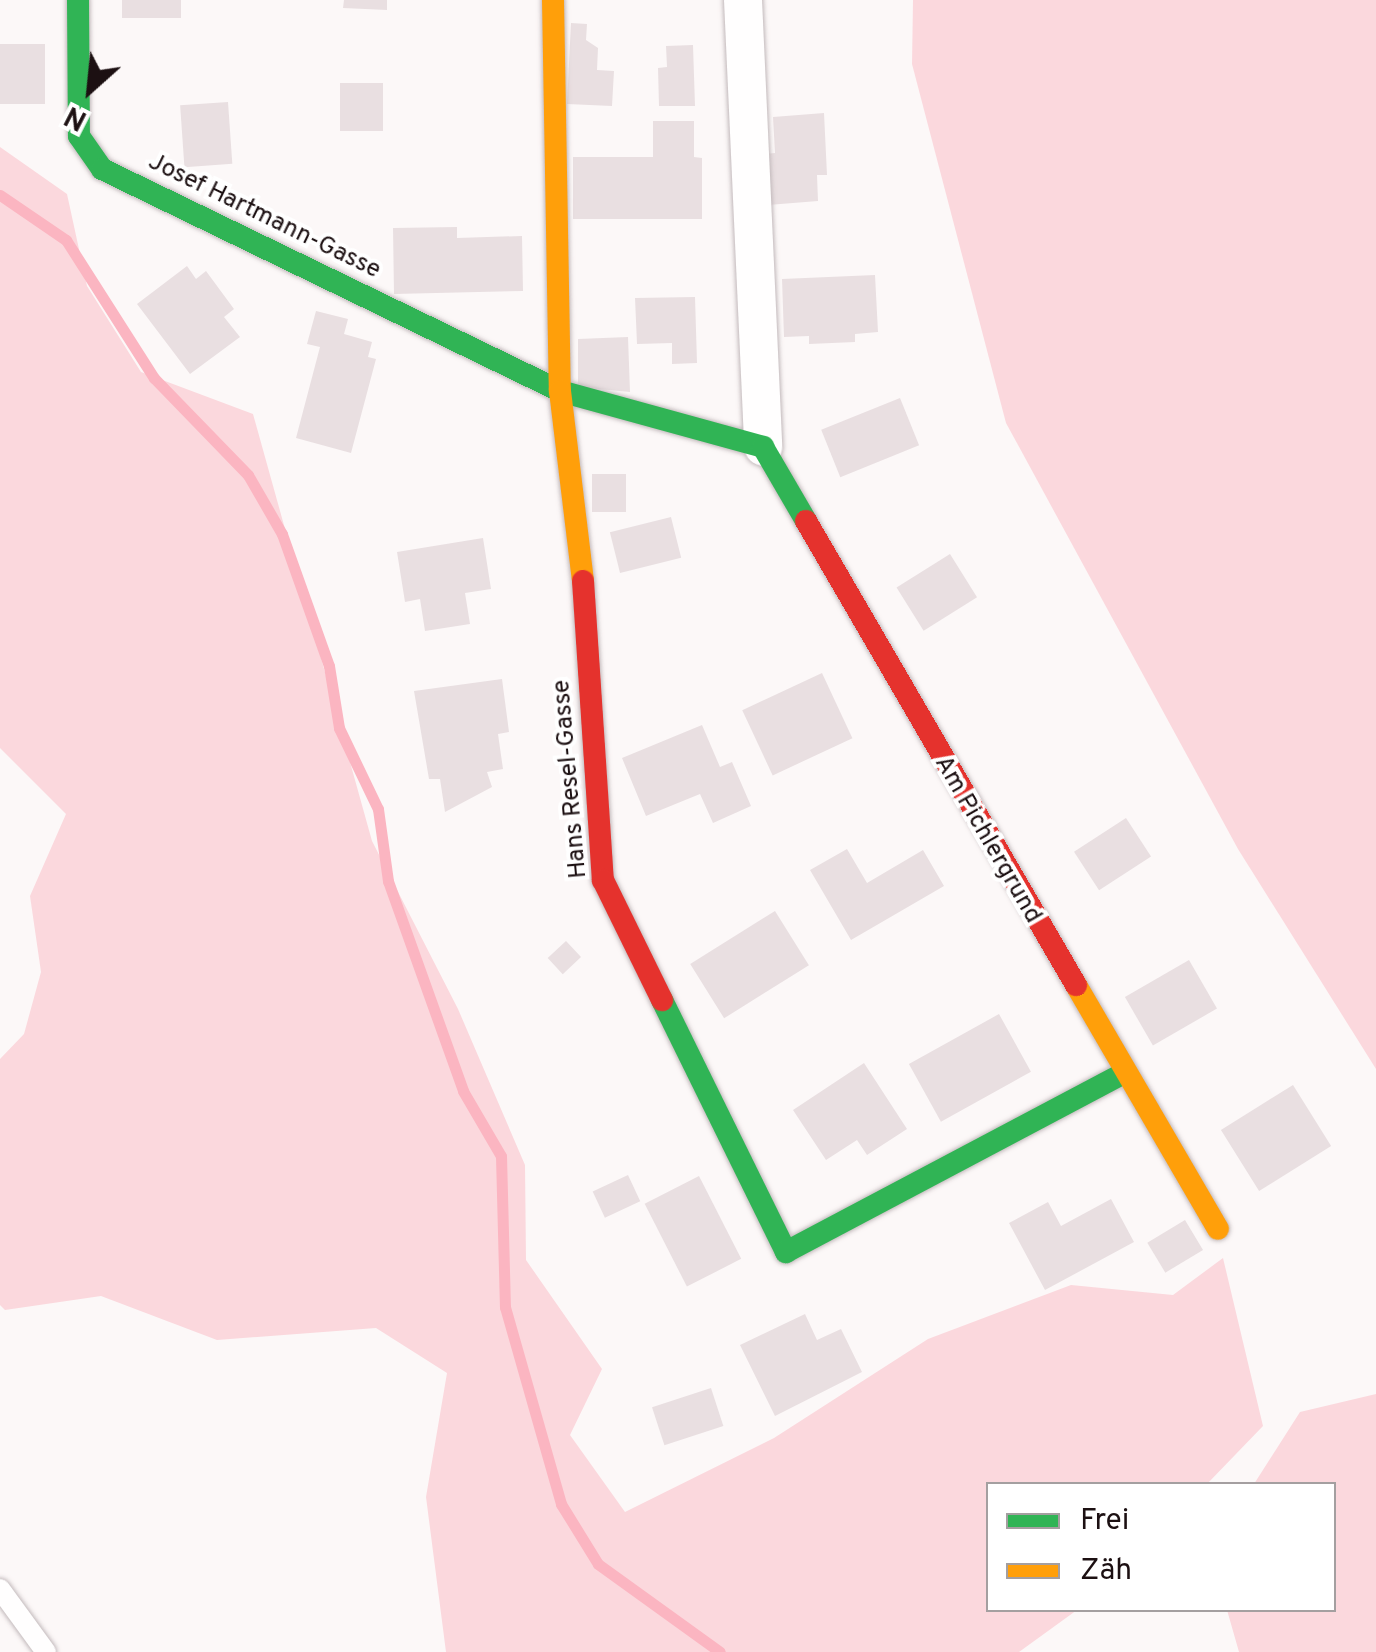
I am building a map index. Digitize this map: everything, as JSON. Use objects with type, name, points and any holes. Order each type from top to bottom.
[{"type":"street","name":"Josef Hartmann-Gasse","points":[[78,0],[79,136],[102,169],[560,391]]},
{"type":"street","name":"Hans Resel-Gasse","points":[[552,0],[560,391],[583,585],[604,880],[786,1252],[1124,1074]]},
{"type":"street","name":"Am Pichlergrund","points":[[742,0],[763,446],[842,573],[920,723],[1218,1230]]},
{"type":"street","points":[[560,391],[763,446]]},
{"type":"lane","points":[[0,1589],[45,1652]]},
{"type":"shaded area","points":[[913,0],[1376,0],[1376,1069],[1238,849],[1006,423],[912,64]]},
{"type":"shaded area","points":[[0,147],[67,194],[87,286],[141,372],[253,414],[372,841],[458,1009],[525,1165],[526,1260],[602,1369],[570,1435],[625,1512],[774,1438],[928,1339],[1071,1285],[1173,1295],[1223,1258],[1263,1426],[1209,1482],[986,1482],[986,1612],[1074,1612],[1019,1652],[446,1652],[426,1497],[447,1373],[376,1328],[217,1340],[101,1296],[5,1310],[0,1305],[0,1059],[24,1034],[41,972],[30,896],[66,814],[0,748]]},
{"type":"shaded area","points":[[1376,1394],[1376,1652],[1239,1652],[1228,1612],[1336,1612],[1336,1482],[1255,1482],[1300,1412]]},
{"type":"building","points":[[122,0],[181,0],[181,18],[122,18]]},
{"type":"building","points":[[344,0],[387,0],[387,10],[343,8]]},
{"type":"building","points":[[571,23],[587,24],[586,40],[598,48],[597,70],[614,71],[612,106],[567,104]]},
{"type":"building","points":[[0,44],[45,44],[45,104],[0,104]]},
{"type":"building","points":[[693,45],[695,106],[659,106],[658,68],[667,67],[666,46]]},
{"type":"building","points":[[340,83],[383,83],[383,131],[340,131]]},
{"type":"building","points":[[228,102],[232,164],[184,167],[180,105]]},
{"type":"building","points":[[824,113],[827,175],[817,175],[818,201],[768,205],[765,154],[775,153],[773,117]]},
{"type":"building","points":[[653,121],[694,121],[694,157],[702,158],[702,219],[573,219],[573,157],[653,157]]},
{"type":"building","points":[[457,227],[457,238],[522,236],[523,291],[394,294],[393,228]]},
{"type":"building","points":[[187,266],[196,279],[206,271],[234,309],[224,317],[240,337],[190,374],[137,304]]},
{"type":"building","points":[[875,275],[878,332],[855,334],[855,342],[809,344],[809,336],[784,337],[782,279]]},
{"type":"building","points":[[695,297],[697,363],[672,364],[672,343],[637,344],[635,298]]},
{"type":"building","points":[[316,311],[348,319],[344,334],[372,342],[368,357],[376,359],[351,453],[296,438],[320,347],[307,344]]},
{"type":"building","points":[[628,337],[630,392],[578,387],[578,339]]},
{"type":"building","points":[[900,398],[919,445],[840,477],[821,430]]},
{"type":"building","points":[[592,474],[626,474],[626,512],[592,512]]},
{"type":"building","points":[[671,517],[681,558],[620,573],[610,532]]},
{"type":"building","points":[[483,538],[491,589],[465,593],[470,624],[425,631],[420,599],[405,602],[397,552]]},
{"type":"building","points":[[950,554],[977,597],[924,631],[897,587]]},
{"type":"building","points":[[822,673],[852,738],[773,775],[742,710]]},
{"type":"building","points":[[502,679],[509,732],[498,734],[503,769],[487,772],[492,787],[445,812],[440,779],[429,779],[414,691]]},
{"type":"building","points":[[702,725],[720,767],[732,762],[751,806],[713,823],[700,794],[646,816],[622,758]]},
{"type":"building","points":[[1126,818],[1151,857],[1099,890],[1074,852]]},
{"type":"building","points":[[847,849],[867,883],[923,850],[944,886],[851,940],[810,870]]},
{"type":"building","points":[[775,911],[809,965],[724,1018],[690,964]]},
{"type":"building","points":[[566,941],[581,957],[563,974],[548,958]]},
{"type":"building","points":[[1189,960],[1217,1008],[1153,1045],[1125,997]]},
{"type":"building","points":[[999,1014],[1031,1072],[941,1122],[909,1064]]},
{"type":"building","points":[[864,1063],[907,1129],[867,1155],[857,1140],[826,1160],[793,1110]]},
{"type":"building","points":[[1293,1085],[1331,1146],[1259,1191],[1221,1130]]},
{"type":"building","points":[[628,1175],[640,1201],[605,1218],[593,1191]]},
{"type":"building","points":[[699,1176],[741,1259],[687,1287],[645,1204]]},
{"type":"building","points":[[1111,1199],[1134,1242],[1045,1290],[1009,1223],[1048,1202],[1061,1226]]},
{"type":"building","points":[[1185,1220],[1203,1250],[1165,1273],[1147,1243]]},
{"type":"building","points":[[805,1314],[817,1340],[841,1329],[862,1372],[775,1416],[740,1345]]},
{"type":"building","points":[[711,1388],[723,1426],[664,1445],[652,1407]]},
{"type":"waterway","points":[[0,195],[66,240],[154,378],[248,475],[282,534],[329,666],[339,728],[378,809],[388,881],[463,1091],[501,1156],[505,1307],[561,1504],[598,1564],[720,1652]]},
{"type":"traffic: fast","points":[[78,0],[79,136],[102,169],[560,391],[763,447],[806,521]]},
{"type":"traffic: fast","points":[[662,1000],[786,1252],[1124,1073]]},
{"type":"traffic: slow","points":[[553,0],[560,391],[583,581]]},
{"type":"traffic: slow","points":[[1076,985],[1218,1229]]},
{"type":"traffic: jam","points":[[806,521],[1076,985]]},
{"type":"traffic: jam","points":[[583,581],[603,880],[662,1000]]}]
